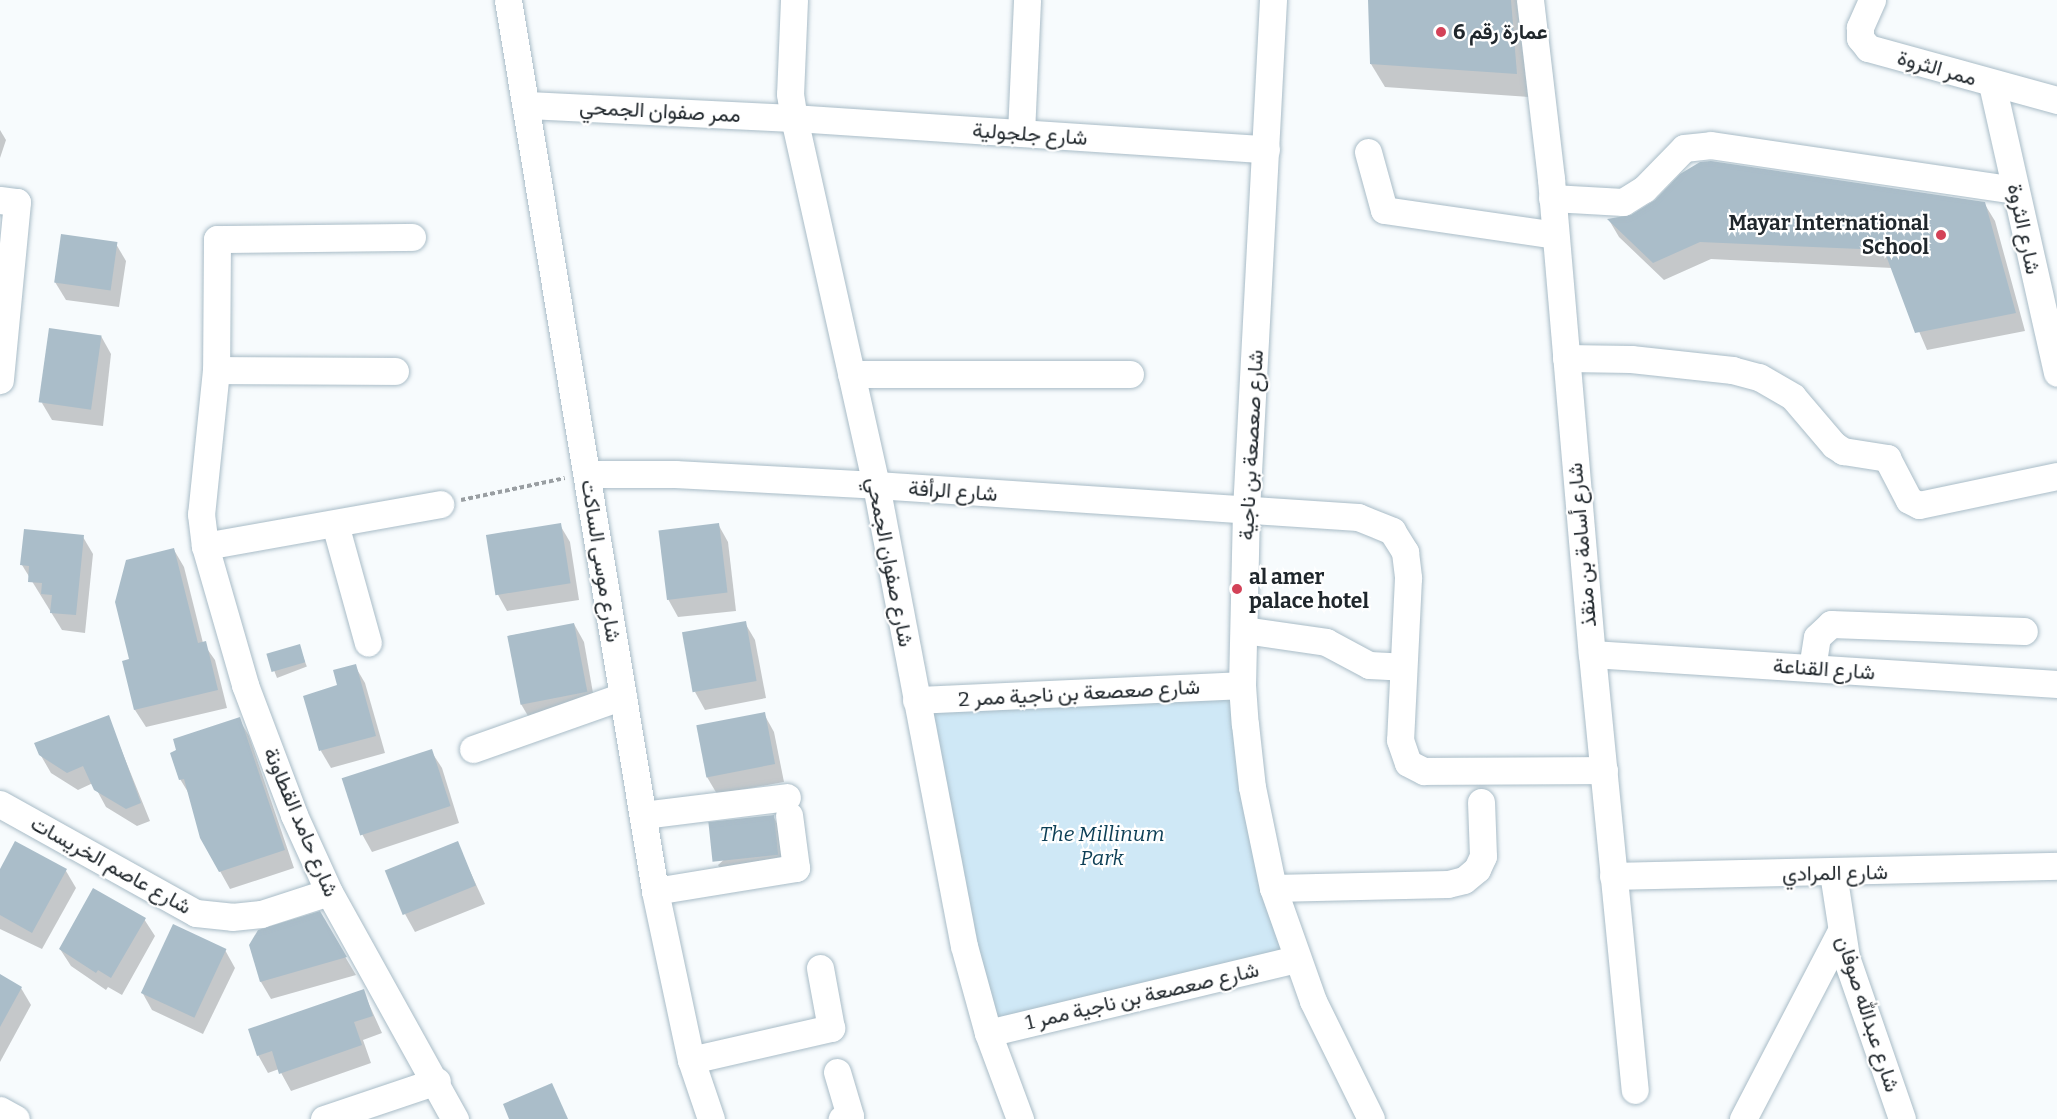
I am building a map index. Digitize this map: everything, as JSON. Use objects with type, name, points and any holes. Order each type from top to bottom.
[{"type":"street","name":"شارع موسى الساكت","points":[[508,0],[655,891],[691,1060],[711,1119]]},
{"type":"street","name":"شارع صفوان الجمحي","points":[[794,0],[790,94],[794,118],[876,485],[964,946],[988,1033],[1020,1119]]},
{"type":"street","points":[[1021,133],[1028,0]]},
{"type":"street","name":"شارع صعصعة بن ناجية","points":[[1273,0],[1246,510],[1242,685],[1252,786],[1273,888],[1296,959],[1371,1119]]},
{"type":"street","name":"شارع أسامة بن منقذ","points":[[1530,0],[1552,198],[1612,876],[1635,1090]]},
{"type":"street","name":"ممر الثروة","points":[[1872,0],[1860,27],[1860,38],[1868,48],[1992,84],[2057,100]]},
{"type":"street","name":"شارع الثروة","points":[[1992,84],[2057,373]]},
{"type":"street","name":"ممر صفوان الجمحي","points":[[526,105],[794,118]]},
{"type":"street","name":"شارع جلجولية","points":[[794,118],[1266,149]]},
{"type":"street","points":[[1552,198],[1623,202],[1636,196],[1684,148],[1711,145],[2015,190]]},
{"type":"street","points":[[1368,152],[1384,210],[1555,235]]},
{"type":"street","points":[[0,200],[17,202],[0,380]]},
{"type":"street","name":"شارع حامد القطاونة","points":[[412,237],[217,239],[216,370],[201,488],[206,546],[245,685],[294,815],[329,892],[437,1081],[455,1119]]},
{"type":"street","points":[[1566,358],[1631,359],[1732,370],[1759,377],[1793,397],[1834,445],[1843,451],[1887,458],[1909,500],[1919,505],[2057,476]]},
{"type":"street","points":[[216,370],[395,371]]},
{"type":"street","points":[[851,374],[1130,374]]},
{"type":"street","name":"شارع الرأفة","points":[[587,474],[664,474],[876,485],[1358,517],[1392,531],[1405,552],[1408,578],[1400,740],[1408,763],[1424,771],[1604,770]]},
{"type":"street","points":[[206,546],[440,504]]},
{"type":"street","points":[[335,524],[368,643]]},
{"type":"street","points":[[1812,668],[1817,637],[1831,624],[2024,631]]},
{"type":"street","points":[[1244,630],[1326,642],[1369,665],[1403,667]]},
{"type":"street","name":"شارع القناعة","points":[[1592,654],[2057,684]]},
{"type":"street","name":"شارع صعصعة بن ناجية ممر 2","points":[[916,700],[1242,685]]},
{"type":"street","points":[[473,749],[623,696]]},
{"type":"street","points":[[1273,888],[1448,884],[1464,880],[1477,869],[1483,856],[1481,802]]},
{"type":"street","name":"شارع عاصم الخريسات","points":[[0,804],[196,913],[232,917],[261,914],[329,892]]},
{"type":"street","points":[[643,815],[788,806],[796,868],[655,891]]},
{"type":"street","name":"شارع المرادي","points":[[1612,876],[1833,873],[2057,866]]},
{"type":"street","name":"شارع عبدالله صوفان","points":[[1833,873],[1841,931],[1856,988],[1902,1119]]},
{"type":"street","points":[[1743,1119],[1841,931]]},
{"type":"street","name":"شارع صعصعة بن ناجية ممر 1","points":[[988,1033],[1296,959]]},
{"type":"street","points":[[691,1060],[831,1028],[820,968]]},
{"type":"street","points":[[837,1072],[849,1116],[842,1119]]},
{"type":"street","points":[[324,1119],[437,1081]]},
{"type":"street","points":[[0,1110],[16,1119]]},
{"type":"path","points":[[440,504],[587,474]]},
{"type":"green space","name":"The Millinum Park","points":[[1242,685],[1296,959],[988,1033],[916,700]]},
{"type":"building","name":"عمارة رقم 6","points":[[1368,0],[1511,0],[1517,74],[1370,64]]},
{"type":"building","name":"Mayar International School","points":[[1711,161],[1985,202],[2016,313],[1915,333],[1884,250],[1700,242],[1653,263],[1607,219],[1631,215],[1655,200],[1680,174],[1700,162]]},
{"type":"building","points":[[61,234],[117,242],[111,290],[54,283]]},
{"type":"building","points":[[49,328],[101,335],[91,410],[39,402]]},
{"type":"building","points":[[561,523],[571,583],[495,595],[486,535]]},
{"type":"building","points":[[719,523],[728,592],[667,600],[658,530]]},
{"type":"building","points":[[24,529],[84,535],[76,615],[50,613],[52,595],[41,594],[42,583],[28,582],[29,566],[20,565]]},
{"type":"building","points":[[174,548],[198,643],[206,641],[218,690],[134,710],[122,661],[129,659],[115,602],[126,560]]},
{"type":"building","points":[[746,621],[757,681],[693,692],[682,632]]},
{"type":"building","points":[[574,623],[587,692],[521,705],[507,636]]},
{"type":"building","points":[[300,644],[305,662],[272,672],[266,654]]},
{"type":"building","points":[[356,664],[376,736],[319,751],[303,696],[337,685],[333,670]]},
{"type":"building","points":[[765,712],[775,764],[706,777],[696,725]]},
{"type":"building","points":[[109,715],[141,803],[126,809],[94,790],[83,766],[67,773],[39,755],[34,743]]},
{"type":"building","points":[[240,717],[285,850],[219,872],[200,838],[184,779],[179,780],[170,753],[176,750],[173,739]]},
{"type":"building","points":[[432,749],[451,806],[360,835],[342,778]]},
{"type":"building","points":[[774,815],[778,855],[713,862],[708,822]]},
{"type":"building","points":[[15,841],[67,869],[32,933],[0,915],[0,869]]},
{"type":"building","points":[[458,841],[476,886],[403,915],[385,871]]},
{"type":"building","points":[[93,888],[146,918],[111,978],[98,970],[96,973],[59,949]]},
{"type":"building","points":[[320,911],[347,957],[260,982],[249,945],[258,930]]},
{"type":"building","points":[[173,924],[226,949],[194,1018],[141,993]]},
{"type":"building","points":[[0,974],[22,987],[0,1027]]},
{"type":"building","points":[[364,989],[373,1016],[354,1022],[362,1045],[279,1074],[272,1051],[257,1056],[248,1029]]},
{"type":"building","points":[[552,1083],[568,1119],[509,1119],[503,1104]]},
{"type":"place","name":"عمارة رقم 6","points":[[1441,32]]},
{"type":"place","name":"Mayar International School","points":[[1941,235]]},
{"type":"place","name":"al amer palace hotel","points":[[1237,589]]}]
